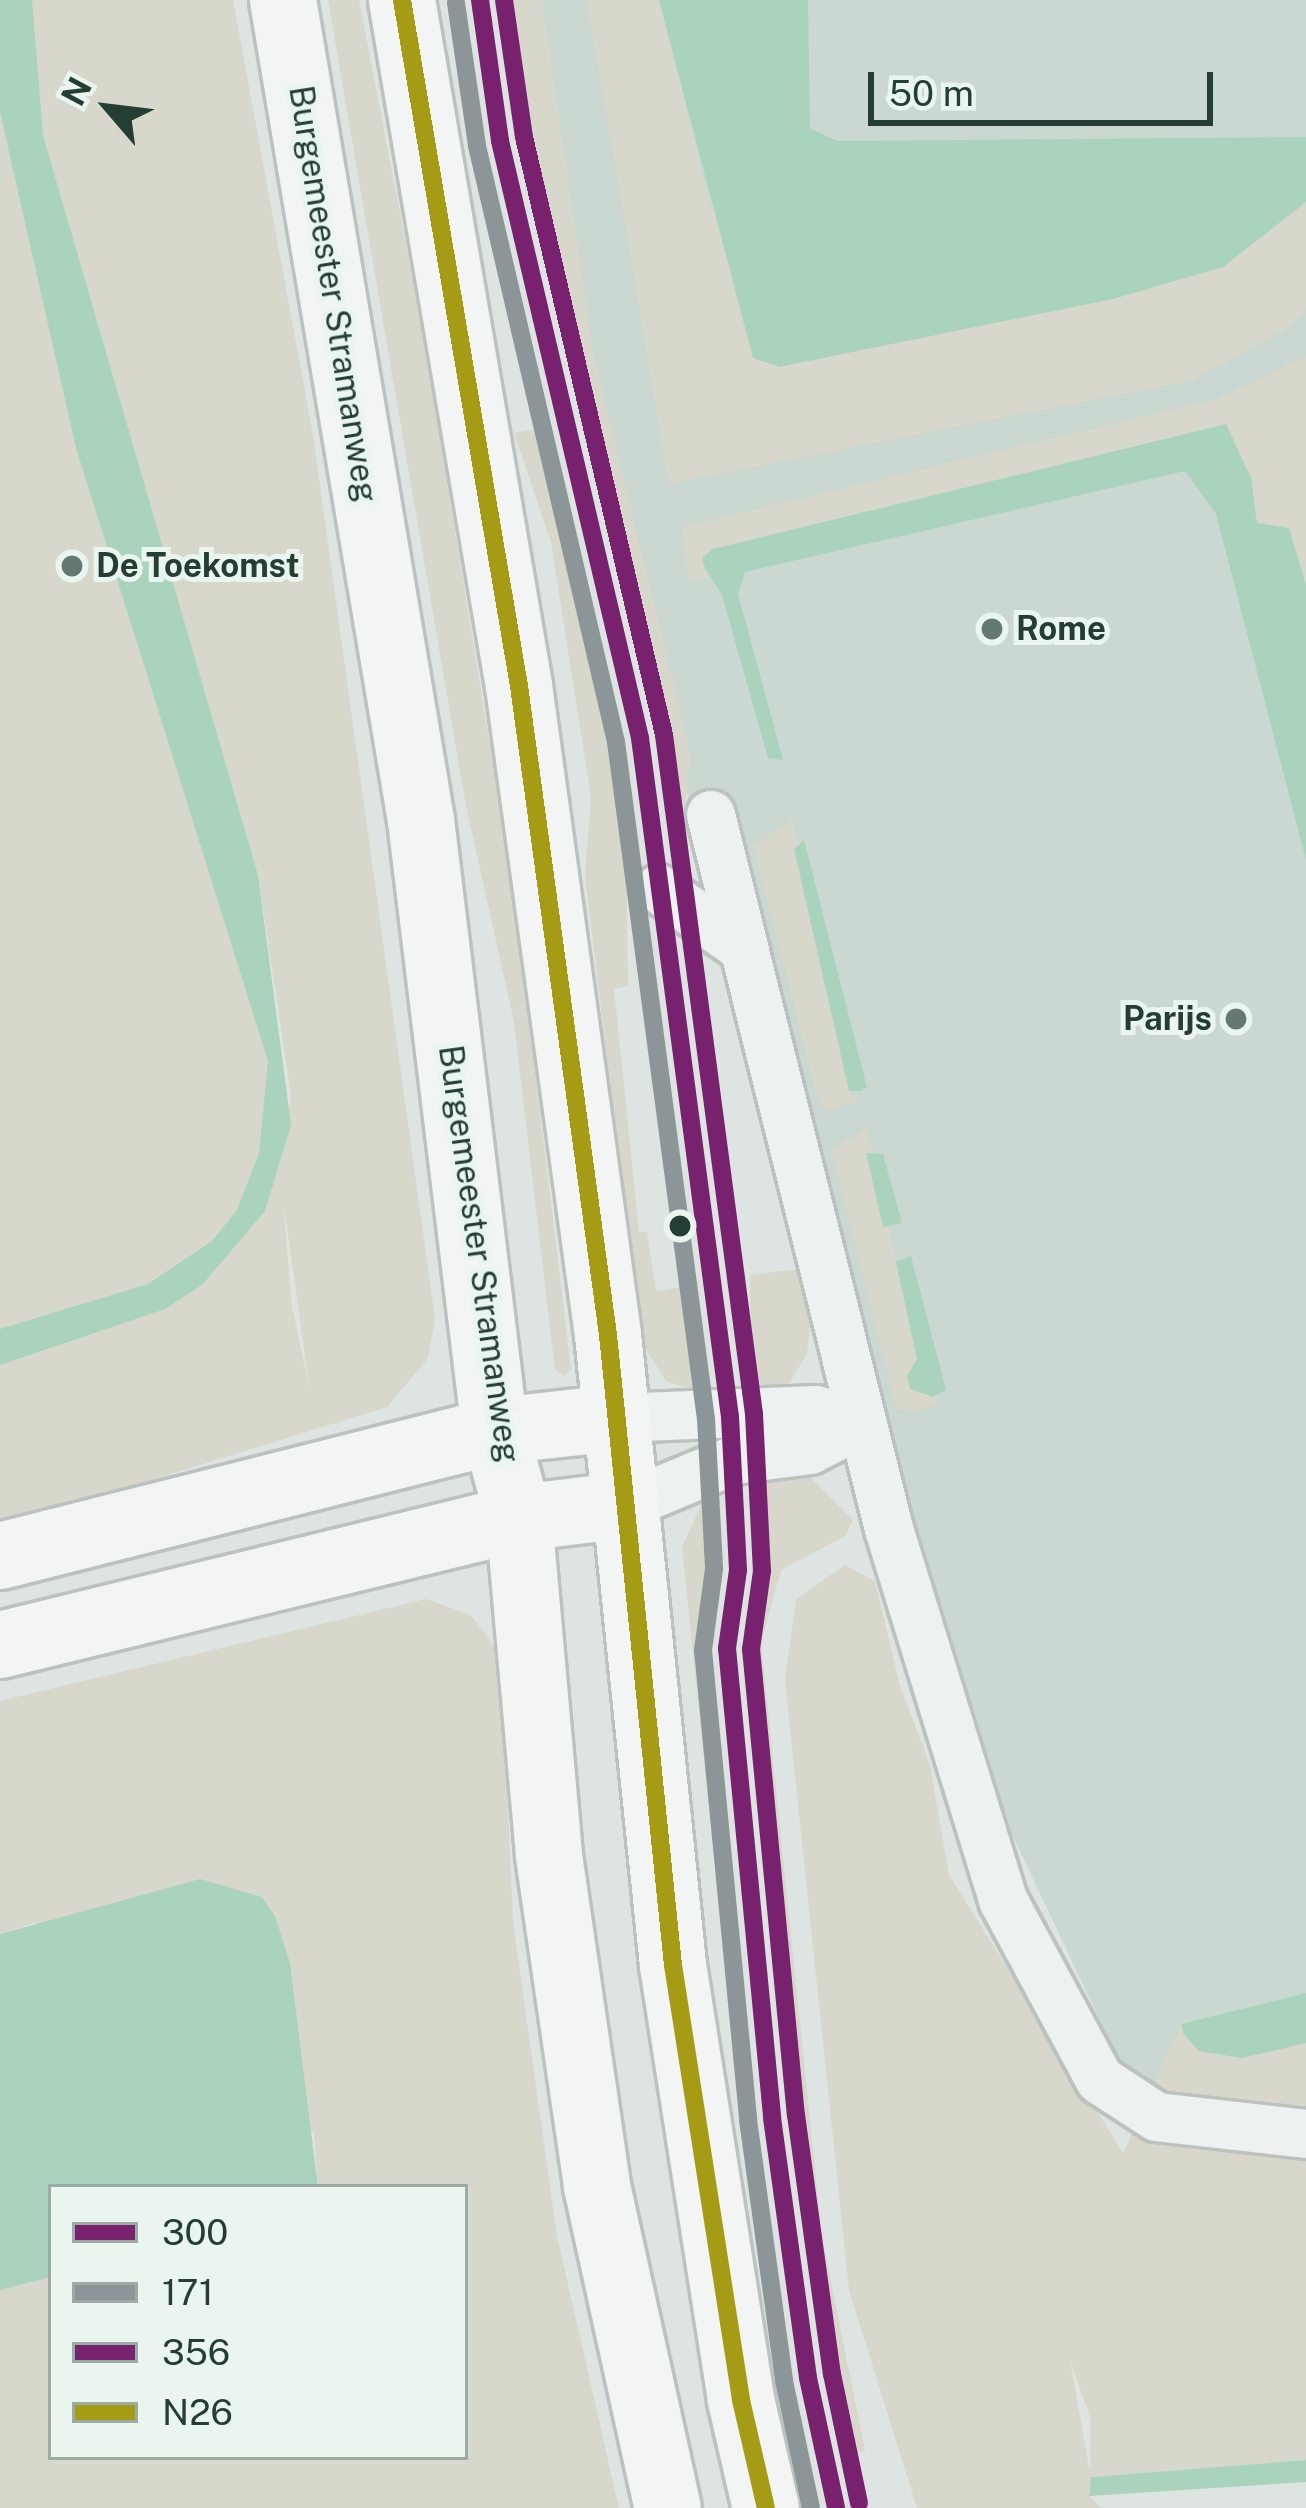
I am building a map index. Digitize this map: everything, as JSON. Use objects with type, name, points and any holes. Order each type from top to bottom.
[{"type":"main road","name":"Burgemeester Stramanweg","points":[[283,0],[421,820],[495,1431],[519,1518],[549,1856],[597,2186],[668,2508]]},
{"type":"main road","points":[[404,23],[519,686],[617,1418],[673,1965],[741,2400],[766,2508]]},
{"type":"main road","points":[[0,1556],[495,1431],[617,1418]]},
{"type":"main road","points":[[0,1645],[519,1518],[626,1505]]},
{"type":"street","points":[[711,815],[862,1423],[1003,1900],[1072,2036],[1100,2080],[1157,2117],[1306,2134]]},
{"type":"street","points":[[659,889],[742,947]]},
{"type":"street","points":[[617,1418],[816,1410],[862,1423]]},
{"type":"street","points":[[626,1505],[734,1460],[810,1450],[862,1423]]},
{"type":"shaded area","points":[[0,0],[28,149],[260,983],[279,1169],[291,1096],[258,875],[43,135],[33,46],[32,0],[233,0],[313,435],[435,1319],[428,1358],[387,1407],[0,1527]],"holes":[[[284,1212],[310,1392],[292,1306]]]},
{"type":"shaded area","points":[[0,0],[32,0],[43,135],[258,875],[291,1125],[265,1211],[202,1285],[165,1309],[0,1365],[0,1329],[148,1284],[212,1241],[237,1210],[259,1153],[268,1061],[76,448],[0,112]]},
{"type":"shaded area","points":[[328,0],[359,0],[421,322],[513,887],[571,1369],[564,1375],[555,1370],[514,1022],[466,806]]},
{"type":"shaded area","points":[[505,0],[542,0],[594,357],[691,757],[683,821],[694,883],[680,871],[647,650],[547,244]]},
{"type":"shaded area","points":[[506,0],[1306,0],[1306,2109],[1130,2084],[958,1720],[621,567]]},
{"type":"shaded area","points":[[587,0],[659,0],[710,206],[1223,267],[1306,202],[1306,308],[1289,327],[1193,380],[669,484]]},
{"type":"shaded area","points":[[659,0],[808,0],[810,128],[837,141],[1306,137],[1306,202],[1223,267],[1113,299],[779,367],[753,358]]},
{"type":"shaded area","points":[[1306,357],[1306,585],[1289,529],[1257,524],[1251,478],[1226,425],[689,583],[681,527],[1217,399]]},
{"type":"shaded area","points":[[1226,424],[1251,478],[1257,523],[1289,528],[1306,585],[1306,860],[1216,514],[1185,471],[745,572],[738,594],[783,760],[768,758],[722,595],[702,558],[713,549]]},
{"type":"shaded area","points":[[539,429],[588,599],[626,840],[628,986],[614,989],[639,1232],[647,1232],[656,1291],[682,1287],[692,1305],[702,1393],[666,1381],[641,1341],[585,876],[591,797],[551,542],[514,433]]},
{"type":"shaded area","points":[[793,821],[849,1090],[859,1101],[831,1109],[820,1106],[753,845]]},
{"type":"shaded area","points":[[804,840],[867,1087],[861,1091],[849,1091],[794,849]]},
{"type":"shaded area","points":[[867,1130],[917,1359],[910,1388],[935,1396],[936,1405],[914,1411],[896,1408],[831,1149]]},
{"type":"shaded area","points":[[866,1153],[883,1154],[902,1223],[883,1227]]},
{"type":"shaded area","points":[[911,1256],[946,1390],[933,1397],[910,1389],[907,1376],[917,1359],[896,1262]]},
{"type":"shaded area","points":[[796,1269],[810,1326],[807,1354],[789,1383],[751,1397],[750,1275]]},
{"type":"shaded area","points":[[756,1473],[807,1474],[853,1520],[845,1536],[781,1570],[761,1643],[822,2237],[865,2451],[858,2452],[815,2244],[751,1697],[761,1563]]},
{"type":"shaded area","points":[[703,1501],[712,1560],[702,1683],[716,1874],[682,1547]]},
{"type":"shaded area","points":[[845,1565],[875,1581],[900,1686],[930,1765],[949,1875],[1123,2153],[1181,2024],[1200,2051],[1242,2058],[1306,2043],[1306,2460],[1091,2477],[1089,2496],[1102,2508],[917,2508],[849,2290],[785,1680],[796,1599]],"holes":[[[1070,2360],[1091,2420],[1090,2468]]]},
{"type":"shaded area","points":[[426,1599],[471,1615],[501,1655],[513,1922],[557,2236],[619,2508],[0,2508],[0,2290],[48,2278],[48,2460],[468,2460],[468,2184],[318,2184],[314,2132],[34,1923],[0,1934],[0,1701]]},
{"type":"shaded area","points":[[200,1879],[262,1897],[275,1916],[290,1963],[318,2184],[48,2184],[48,2278],[0,2290],[0,1934]]},
{"type":"shaded area","points":[[1306,1993],[1306,2043],[1242,2058],[1199,2051],[1183,2033],[1181,2024]]},
{"type":"shaded area","points":[[1306,2460],[1306,2482],[1089,2496],[1091,2477]]},
{"type":"transit line","name":"N26","points":[[402,0],[519,686],[608,1335],[673,1965],[741,2400],[766,2508]]},
{"type":"transit line","name":"300","points":[[480,0],[500,141],[640,738],[730,1417],[738,1570],[727,1648],[772,2118],[808,2378],[836,2508]]},
{"type":"transit line","name":"356","points":[[504,0],[524,137],[664,735],[754,1414],[762,1571],[751,1649],[796,2115],[832,2374],[859,2503]]},
{"type":"transit line","name":"171","points":[[456,3],[477,146],[616,742],[706,1419],[714,1569],[703,1650],[748,2120],[784,2381],[811,2508]]},
{"type":"place","name":"De Toekomst","points":[[72,566]]},
{"type":"place","name":"Rome","points":[[992,629]]},
{"type":"place","name":"Parijs","points":[[1236,1019]]}]
